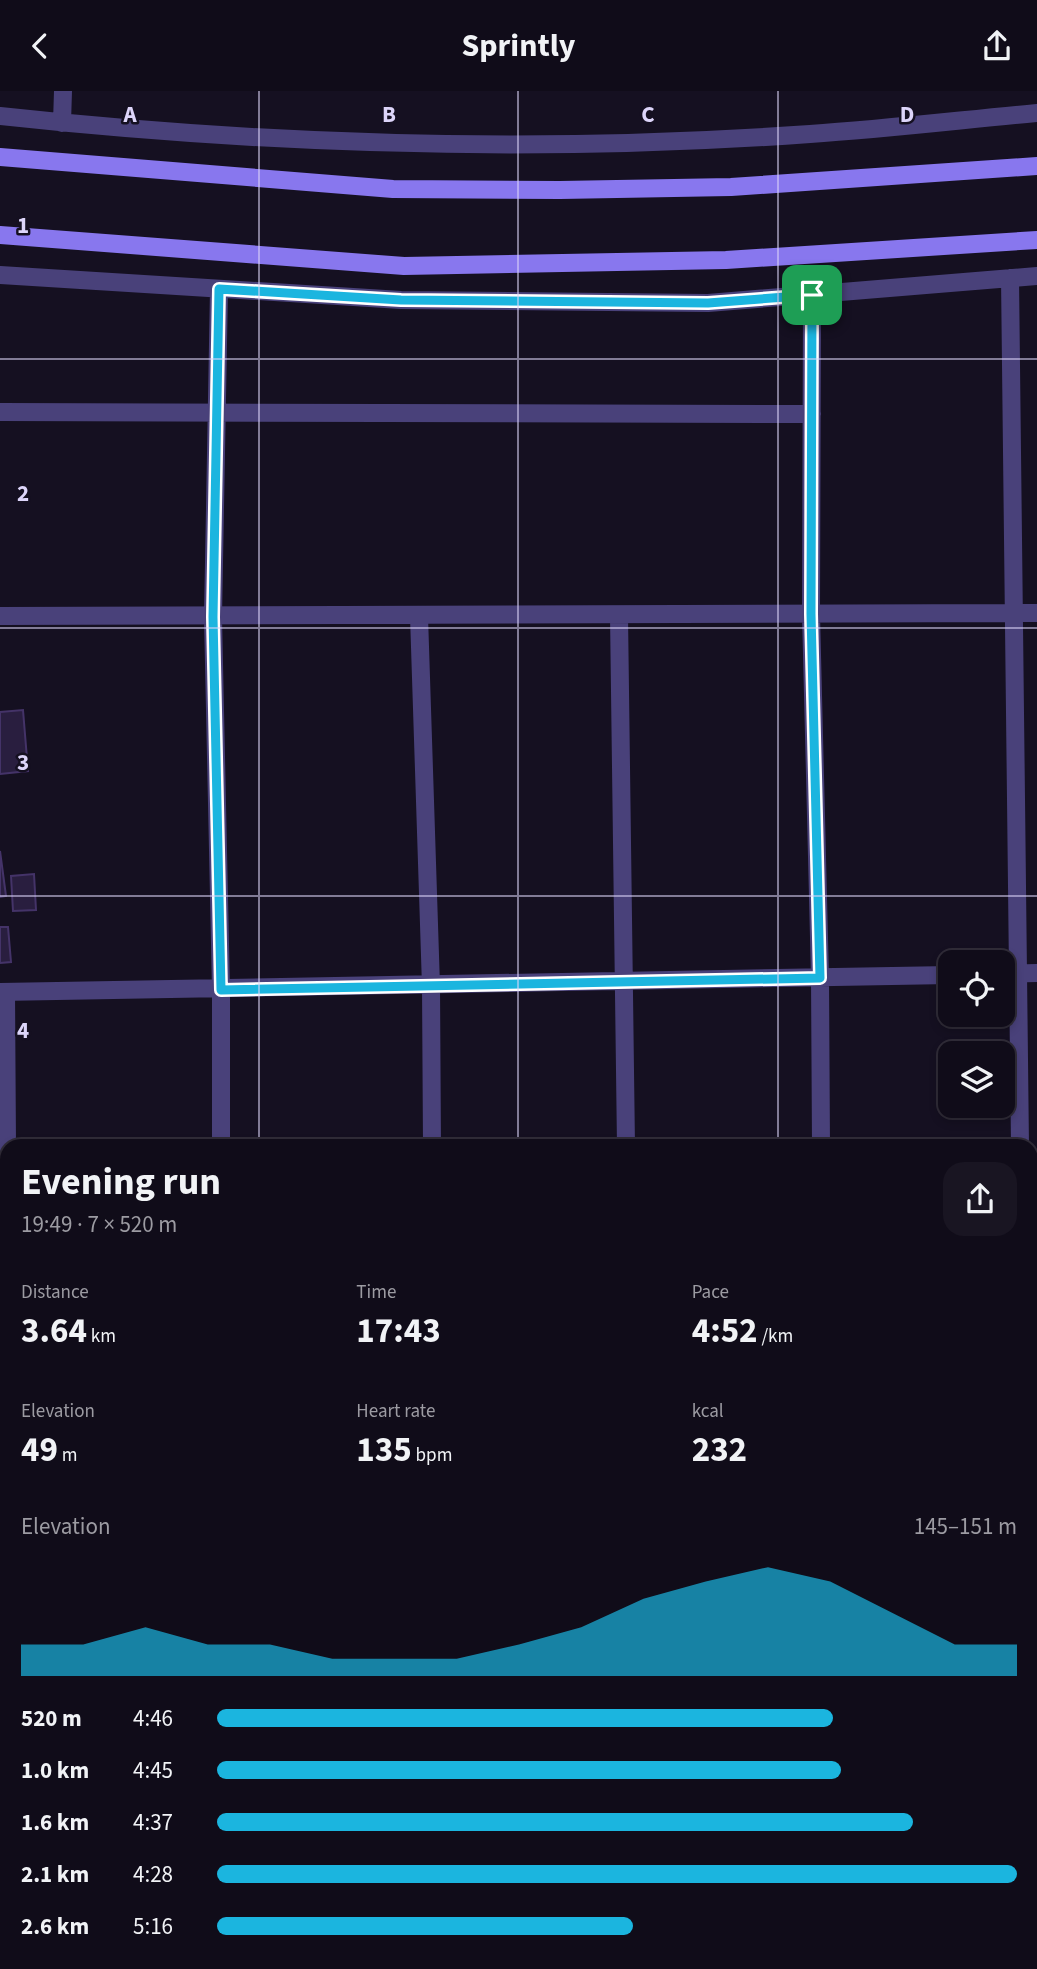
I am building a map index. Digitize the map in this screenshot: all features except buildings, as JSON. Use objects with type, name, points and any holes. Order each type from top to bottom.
[{"type":"main road","points":[[0,157],[393,189],[731,187],[1037,166]]},
{"type":"main road","points":[[0,235],[404,266],[726,261],[1037,240]]},
{"type":"street","points":[[62,123],[63,91]]},
{"type":"street","points":[[0,116],[105,128],[256,137],[472,144],[673,141],[810,134],[1037,113]]},
{"type":"street","points":[[0,275],[401,300],[708,303],[1037,276]]},
{"type":"street","points":[[1010,278],[1014,614],[1010,950]]},
{"type":"street","points":[[219,289],[213,617],[221,990],[221,1139]]},
{"type":"street","points":[[812,295],[811,614],[821,1139]]},
{"type":"street","points":[[0,412],[812,414]]},
{"type":"street","points":[[0,617],[1037,613]]},
{"type":"street","points":[[620,615],[626,1139]]},
{"type":"street","points":[[419,616],[431,986],[432,1139]]},
{"type":"street","points":[[1015,974],[1037,973]]},
{"type":"street","points":[[7,1139],[3,992],[938,975]]},
{"type":"street","points":[[1013,1027],[1020,1139]]},
{"type":"route","points":[[219,289],[401,300],[708,303],[812,295],[811,614],[820,978],[221,990],[213,617],[219,289]]}]
